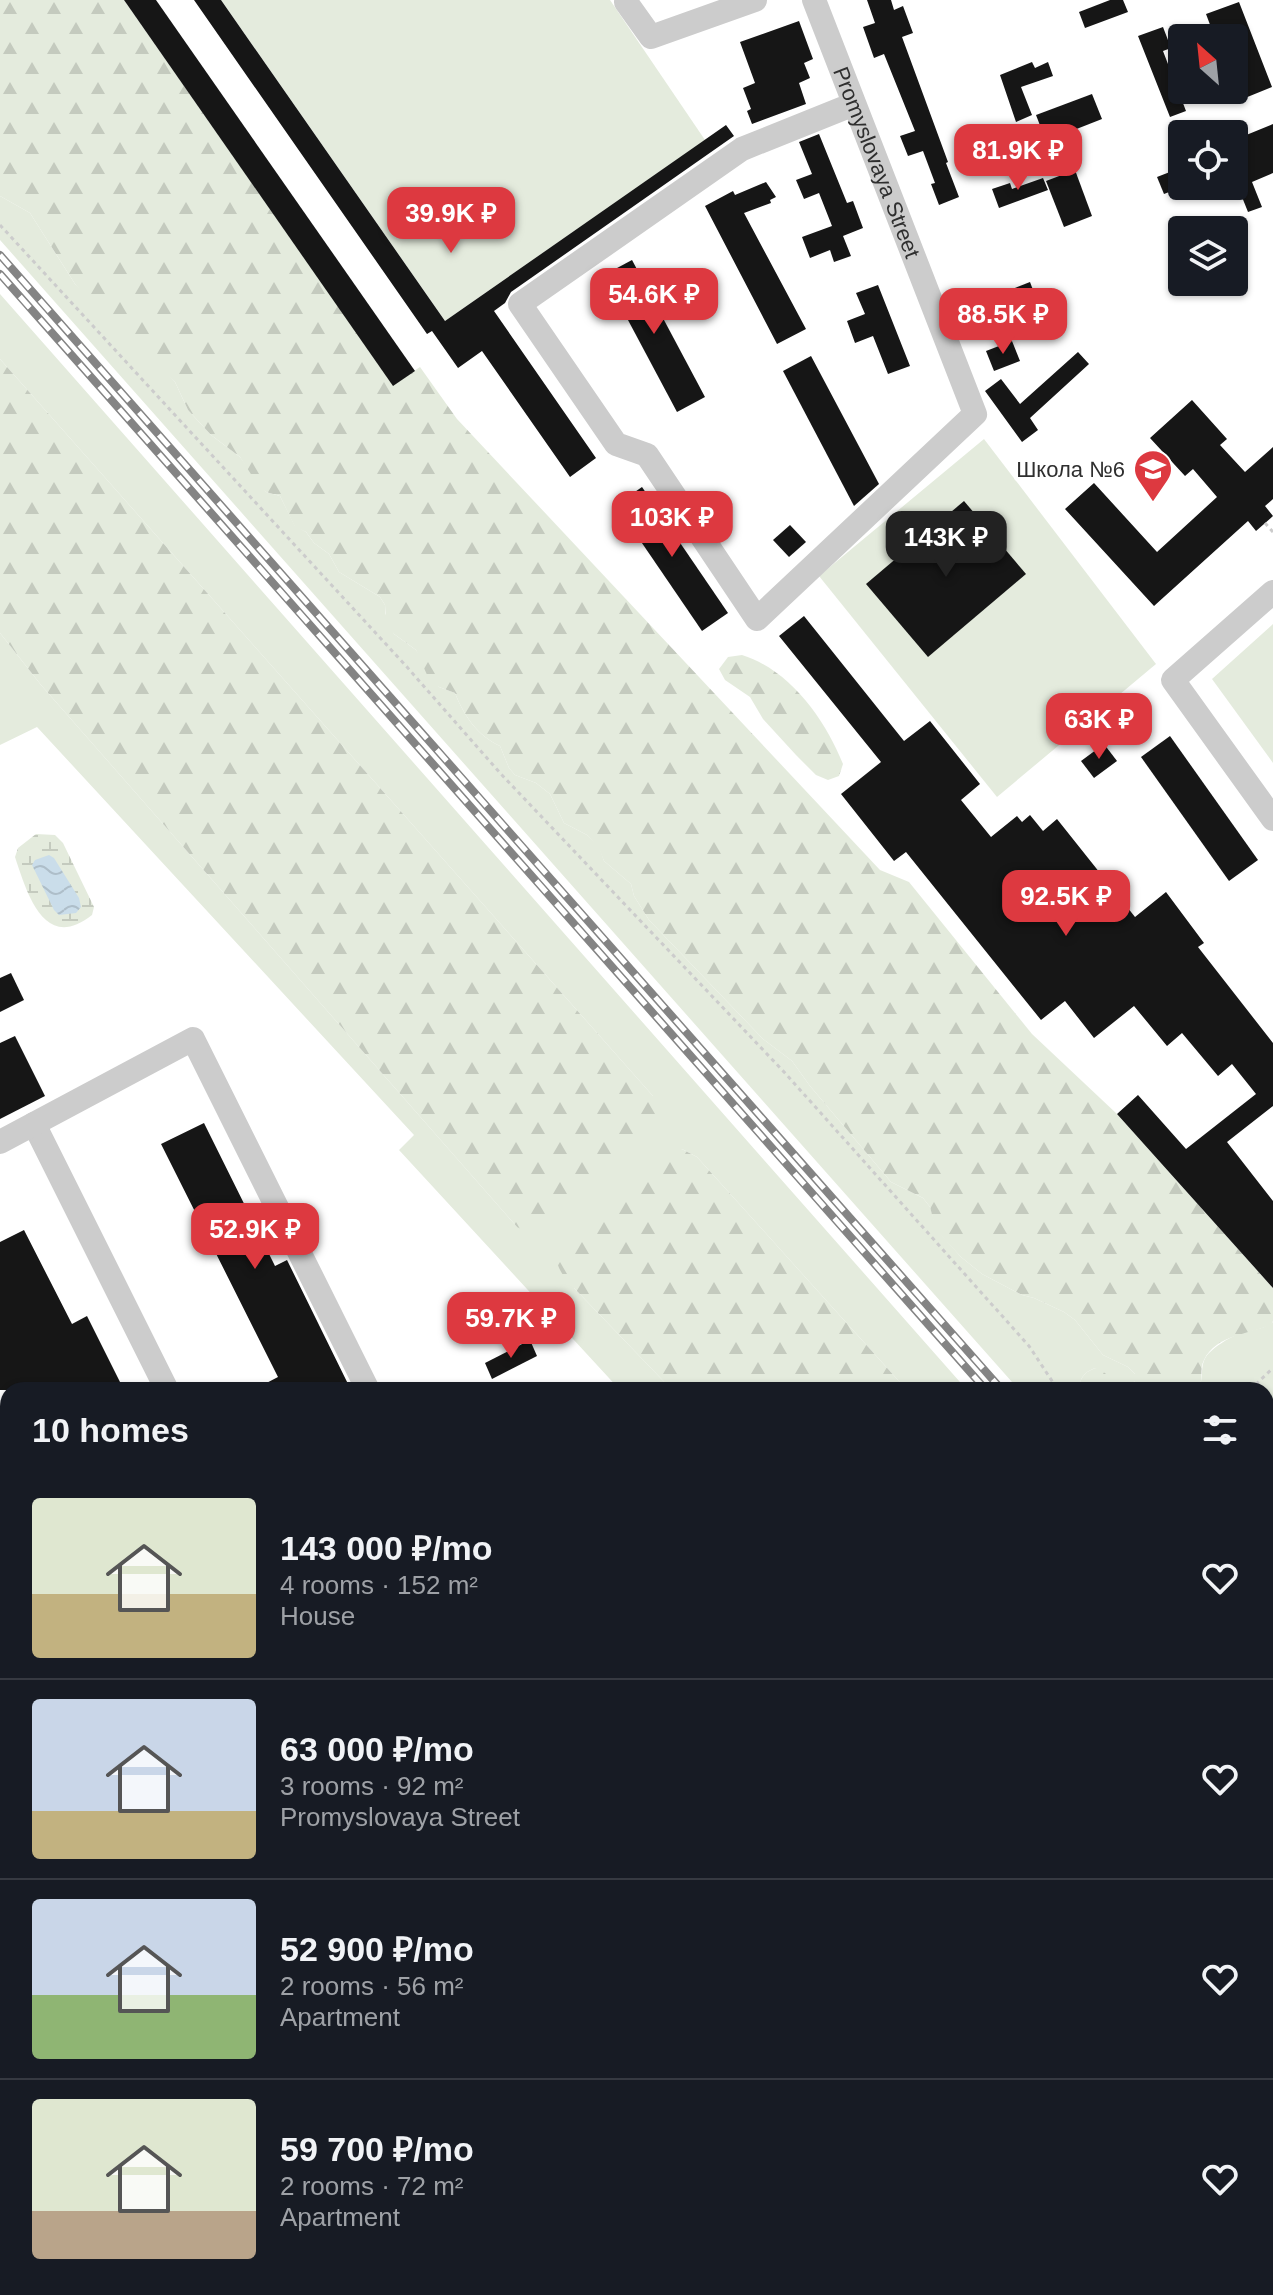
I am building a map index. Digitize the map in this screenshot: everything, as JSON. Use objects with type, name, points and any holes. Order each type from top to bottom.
[{"type":"street","points":[[626,2],[651,37],[755,0]]},
{"type":"street","name":"Promyslovaya Street","points":[[814,0],[975,414],[757,619],[647,455],[616,444],[520,304],[742,149],[854,104]]},
{"type":"street","points":[[1273,592],[1173,680],[1273,819]]},
{"type":"street","points":[[0,1142],[193,1039],[364,1382]]},
{"type":"street","points":[[34,1124],[163,1382]]},
{"type":"path","points":[[0,225],[407,667],[500,773],[785,1073],[1029,1346],[1053,1382]]},
{"type":"path","points":[[1265,523],[1273,532]]},
{"type":"path","points":[[1258,1382],[1273,1368]]},
{"type":"green space","points":[[0,0],[124,0],[393,385],[420,367],[457,419],[880,870],[909,882],[1032,1034],[1117,1114],[1273,1288],[1271,1325],[1216,1345],[1203,1363],[1201,1382],[1134,1382],[1135,1374],[1128,1367],[1103,1355],[1075,1320],[1064,1312],[982,1274],[961,1257],[936,1230],[930,1207],[923,1198],[891,1182],[792,1061],[763,1039],[649,920],[634,896],[631,884],[604,861],[598,846],[587,835],[564,823],[550,794],[536,783],[515,775],[500,746],[485,737],[473,724],[455,693],[439,687],[428,677],[416,650],[394,634],[386,623],[385,605],[380,597],[339,572],[329,554],[314,543],[306,532],[295,527],[280,496],[266,492],[256,482],[240,457],[211,435],[188,410],[175,382],[120,334],[75,284],[30,213],[0,196]]},
{"type":"green space","points":[[221,0],[610,0],[705,140],[445,321]]},
{"type":"green space","points":[[0,196],[30,213],[75,284],[175,382],[188,410],[211,435],[240,457],[266,492],[280,496],[295,526],[329,554],[339,572],[380,597],[394,634],[416,650],[439,687],[455,693],[473,724],[485,737],[500,746],[515,775],[536,783],[550,794],[564,823],[587,835],[599,846],[604,861],[631,884],[634,896],[649,920],[763,1039],[792,1061],[891,1182],[923,1198],[930,1207],[937,1230],[961,1257],[982,1274],[1064,1312],[1075,1320],[1103,1355],[1128,1367],[1135,1374],[1135,1381],[1116,1382],[1095,1368],[1080,1382],[1012,1382],[0,240]]},
{"type":"green space","points":[[0,294],[960,1382],[900,1382],[697,1157],[682,1149],[574,1288],[664,1382],[613,1382],[399,1150],[414,1135],[37,727],[0,745],[0,633],[41,685],[517,1227],[653,1096],[0,359]]},
{"type":"green space","points":[[0,359],[653,1096],[657,1118],[650,1137],[556,1225],[536,1236],[517,1227],[41,685],[0,633]]},
{"type":"green space","points":[[984,439],[1156,664],[997,797],[819,576]]},
{"type":"green space","points":[[1273,624],[1273,763],[1212,679]]},
{"type":"green space","points":[[742,655],[776,672],[804,698],[826,730],[843,764],[839,776],[828,780],[816,775],[763,719],[750,697],[725,680],[719,669],[728,657]]},
{"type":"green space","points":[[36,834],[55,835],[63,843],[94,907],[92,915],[75,925],[61,927],[50,923],[40,914],[25,887],[15,857],[18,848]]},
{"type":"green space","points":[[682,1149],[697,1157],[900,1382],[664,1382],[574,1288],[558,1265],[556,1253],[557,1247],[669,1154]]},
{"type":"green space","points":[[1273,1322],[1273,1382],[1201,1382],[1204,1362],[1212,1350],[1236,1335]]},
{"type":"green space","points":[[1095,1368],[1119,1382],[1080,1382]]},
{"type":"water","points":[[49,855],[79,898],[81,907],[76,913],[59,915],[54,910],[32,865],[35,860]]},
{"type":"building","points":[[124,0],[156,0],[415,371],[393,386]]},
{"type":"building","points":[[194,0],[221,0],[445,321],[726,125],[734,136],[511,292],[505,303],[494,311],[596,458],[570,477],[482,351],[458,368],[432,331],[427,334]]},
{"type":"building","points":[[867,0],[891,0],[894,10],[903,6],[913,33],[902,37],[959,197],[939,205],[931,184],[935,183],[923,151],[908,156],[900,136],[915,131],[884,54],[874,58],[863,27],[875,23]]},
{"type":"building","points":[[1110,0],[1123,0],[1128,12],[1085,28],[1079,12]]},
{"type":"building","points":[[1239,2],[1248,24],[1210,24],[1206,14]]},
{"type":"building","points":[[799,21],[813,59],[804,63],[810,78],[799,83],[806,104],[752,124],[747,111],[751,109],[743,88],[755,83],[740,42]]},
{"type":"building","points":[[1248,25],[1272,87],[1248,97]]},
{"type":"building","points":[[1163,27],[1168,40],[1168,49],[1163,51],[1168,64],[1168,104],[1183,104],[1186,111],[1170,117],[1138,36]]},
{"type":"building","points":[[1032,62],[1035,68],[1048,62],[1053,76],[1021,87],[1032,115],[1016,122],[1000,75]]},
{"type":"building","points":[[1092,94],[1102,119],[1046,141],[1036,115]]},
{"type":"building","points":[[1273,124],[1273,173],[1252,182],[1262,207],[1248,212],[1243,200],[1248,200],[1248,134]]},
{"type":"building","points":[[819,134],[847,203],[853,201],[863,228],[843,236],[851,256],[834,262],[830,250],[810,258],[802,237],[832,226],[819,193],[804,199],[796,180],[812,174],[799,142]]},
{"type":"building","points":[[1075,170],[1092,216],[1064,227],[1046,181]]},
{"type":"building","points":[[1168,173],[1168,192],[1164,194],[1157,177]]},
{"type":"building","points":[[1043,178],[1048,190],[999,208],[992,189],[1010,183],[1012,189]]},
{"type":"building","points":[[766,182],[776,197],[770,200],[771,203],[744,213],[806,329],[777,344],[705,206],[733,191],[735,195]]},
{"type":"building","points":[[632,260],[705,397],[677,412],[604,275]]},
{"type":"building","points":[[1030,282],[1038,303],[993,320],[985,300]]},
{"type":"building","points":[[878,285],[910,366],[888,374],[873,336],[855,343],[847,321],[865,314],[856,293]]},
{"type":"building","points":[[1012,341],[1020,361],[994,371],[986,351]]},
{"type":"building","points":[[1078,352],[1089,364],[1030,418],[1038,430],[1022,442],[985,391],[1001,379],[1020,404]]},
{"type":"building","points":[[811,356],[879,484],[854,506],[783,371]]},
{"type":"building","points":[[1192,400],[1227,439],[1220,445],[1245,472],[1273,447],[1273,499],[1265,506],[1273,516],[1256,531],[1248,521],[1154,606],[1065,509],[1094,483],[1157,552],[1217,497],[1193,469],[1185,476],[1150,438]]},
{"type":"building","points":[[642,487],[728,613],[702,631],[616,505]]},
{"type":"building","points":[[964,501],[1026,574],[928,657],[866,584]]},
{"type":"building","points":[[790,525],[806,542],[789,557],[773,540]]},
{"type":"building","points":[[804,616],[904,741],[930,721],[980,784],[961,800],[991,837],[1017,816],[1022,822],[1030,815],[1043,831],[1057,819],[1135,917],[1166,892],[1204,943],[1198,947],[1273,1043],[1273,1106],[1227,1142],[1273,1201],[1273,1288],[1117,1114],[1138,1095],[1186,1149],[1256,1094],[1232,1064],[1218,1076],[1182,1033],[1167,1046],[1134,1006],[1094,1038],[1065,1001],[1041,1020],[906,852],[894,861],[841,794],[881,762],[779,636]]},
{"type":"building","points":[[1170,736],[1258,860],[1229,881],[1141,757]]},
{"type":"building","points":[[1104,744],[1117,761],[1094,778],[1081,761]]},
{"type":"building","points":[[11,973],[24,1000],[0,1012],[0,978]]},
{"type":"building","points":[[15,1036],[45,1096],[0,1119],[0,1043]]},
{"type":"building","points":[[204,1123],[275,1266],[287,1260],[347,1382],[268,1382],[278,1377],[161,1144]]},
{"type":"building","points":[[24,1230],[72,1324],[87,1316],[120,1382],[0,1382],[0,1242]]},
{"type":"building","points":[[530,1340],[537,1356],[492,1379],[485,1363]]},
{"type":"railway","points":[[0,255],[995,1382]]},
{"type":"railway","points":[[0,274],[979,1382]]},
{"type":"place","name":"Школа №6","points":[[1153,503]]}]
